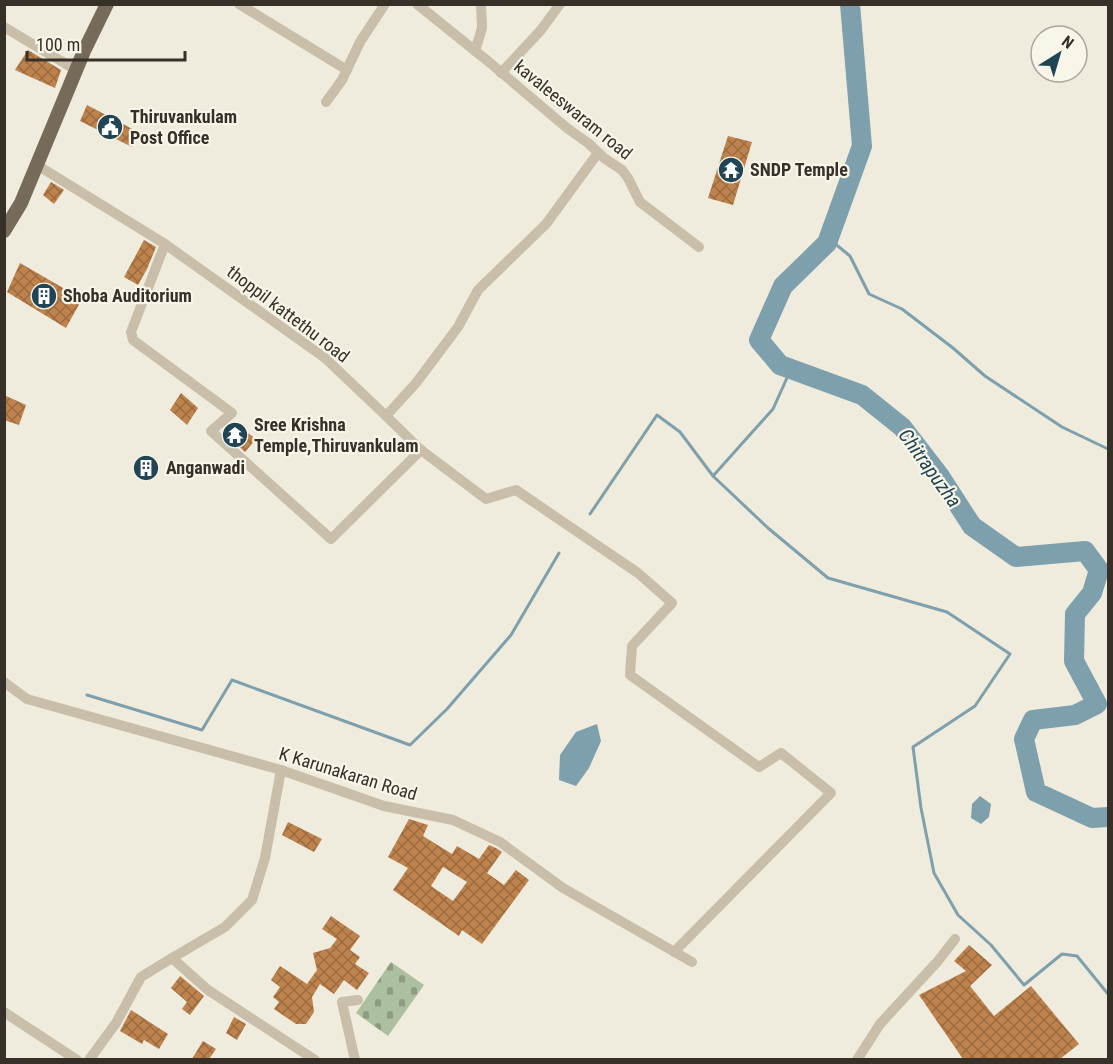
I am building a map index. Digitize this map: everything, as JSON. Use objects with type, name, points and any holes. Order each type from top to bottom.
[{"type":"main road","points":[[4,231],[21,203],[76,70],[107,4]]},
{"type":"street","points":[[239,4],[347,70]]},
{"type":"street","points":[[326,102],[342,80],[360,42],[385,4]]},
{"type":"street","name":"kavaleeswaram road","points":[[417,4],[598,153],[622,170],[640,202],[699,247]]},
{"type":"street","points":[[475,51],[482,28],[482,4]]},
{"type":"street","points":[[501,73],[541,30],[560,4]]},
{"type":"street","points":[[4,27],[76,70]]},
{"type":"street","points":[[386,416],[416,383],[458,327],[478,290],[546,224],[598,153]]},
{"type":"street","name":"thoppil kattethu road","points":[[37,165],[165,244],[325,358],[421,450],[486,499],[516,490],[638,573],[672,603],[632,646],[630,675],[759,767],[781,753],[831,793],[674,952]]},
{"type":"street","points":[[165,244],[131,332],[133,340],[232,413],[211,431],[331,539],[421,450]]},
{"type":"street","name":"K Karunakaran Road","points":[[4,682],[27,699],[280,770],[384,806],[453,820],[500,843],[563,888],[692,962]]},
{"type":"street","points":[[89,1059],[116,1023],[141,977],[225,927],[252,900],[265,858],[280,770]]},
{"type":"street","points":[[857,1059],[880,1024],[938,961],[955,939]]},
{"type":"street","points":[[172,958],[208,990],[315,1059]]},
{"type":"street","points":[[355,1059],[342,1002],[358,1000]]},
{"type":"street","points":[[4,1012],[77,1059]]},
{"type":"green space","points":[[391,962],[424,985],[388,1036],[356,1013]]},
{"type":"water","points":[[597,724],[601,741],[589,768],[576,786],[559,780],[560,755],[576,732]]},
{"type":"water","points":[[980,796],[991,804],[989,817],[981,824],[971,818],[972,804]]},
{"type":"building","points":[[28,50],[61,70],[55,88],[15,70]]},
{"type":"building","name":"Thiruvankulam Post Office","points":[[87,105],[140,133],[132,147],[80,121]]},
{"type":"building","name":"SNDP Temple","points":[[728,136],[752,142],[733,205],[708,198]]},
{"type":"building","points":[[51,182],[64,190],[54,204],[43,195]]},
{"type":"building","points":[[144,240],[156,247],[138,285],[124,277]]},
{"type":"building","name":"Shoba Auditorium","points":[[20,263],[82,299],[66,328],[7,292]]},
{"type":"building","points":[[181,393],[198,408],[187,425],[170,410]]},
{"type":"building","points":[[4,395],[26,405],[19,425],[4,420]]},
{"type":"building","name":"Sree Krishna Temple,Thiruvankulam","points":[[233,422],[256,439],[245,452],[222,431]]},
{"type":"building","name":"Anganwadi","points":[[144,457],[159,467],[150,481],[134,470]]},
{"type":"building","points":[[409,819],[428,825],[423,836],[452,854],[457,846],[479,859],[489,845],[502,852],[487,873],[504,885],[516,870],[529,880],[482,944],[462,930],[459,936],[393,890],[408,868],[388,857]],"holes":[[[443,867],[467,882],[453,901],[431,886]]]},
{"type":"building","points":[[288,822],[322,839],[314,852],[282,835]]},
{"type":"building","points":[[331,916],[360,936],[350,950],[360,957],[355,964],[369,973],[357,990],[344,980],[334,994],[320,984],[312,997],[314,1012],[306,1024],[296,1024],[274,1009],[279,1002],[273,997],[280,987],[271,980],[280,966],[307,984],[317,970],[313,953],[330,948],[337,939],[322,929]]},
{"type":"building","points":[[969,945],[992,965],[970,986],[994,1016],[1031,986],[1079,1044],[1060,1059],[963,1059],[919,995],[966,971],[954,961]]},
{"type":"building","points":[[180,976],[204,996],[190,1015],[182,1009],[187,1002],[171,988]]},
{"type":"building","points":[[131,1010],[168,1034],[159,1049],[144,1040],[142,1044],[120,1031]]},
{"type":"building","points":[[234,1017],[246,1024],[237,1040],[226,1033]]},
{"type":"building","points":[[203,1041],[216,1049],[209,1059],[192,1059]]},
{"type":"waterway","name":"Chitrapuzha","points":[[850,4],[862,146],[827,243],[783,286],[759,340],[780,365],[862,395],[902,427],[939,475],[972,526],[1016,557],[1085,551],[1099,570],[1092,593],[1075,614],[1074,661],[1097,704],[1075,715],[1033,720],[1024,739],[1036,792],[1092,818],[1108,817]]},
{"type":"waterway","points":[[828,238],[850,256],[869,294],[902,309],[985,376],[1062,427],[1108,449]]},
{"type":"waterway","points":[[791,369],[773,409],[713,476],[768,528],[828,578],[947,612],[1010,654],[975,706],[913,747],[921,808],[934,873],[958,915],[991,945],[1024,985],[1062,954],[1077,956],[1108,994]]},
{"type":"waterway","points":[[590,514],[657,415],[680,432],[713,476]]},
{"type":"waterway","points":[[87,695],[202,730],[232,680],[410,745],[447,709],[511,635],[559,553]]},
{"type":"place","name":"Thiruvankulam Post Office","points":[[110,127]]},
{"type":"place","name":"SNDP Temple","points":[[731,170]]},
{"type":"place","name":"Shoba Auditorium","points":[[44,296]]},
{"type":"place","name":"Sree Krishna Temple,Thiruvankulam","points":[[235,435]]},
{"type":"place","name":"Anganwadi","points":[[146,468]]}]
